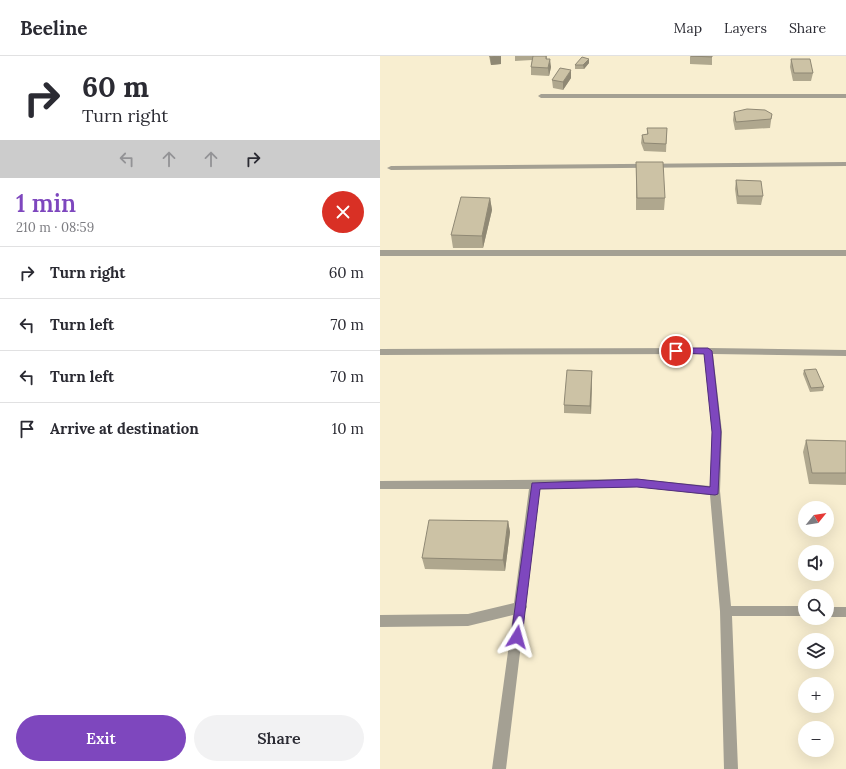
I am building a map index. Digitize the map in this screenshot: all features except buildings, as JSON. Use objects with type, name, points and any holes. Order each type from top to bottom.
[{"type":"street","points":[[541,96],[846,96]]},
{"type":"street","points":[[391,168],[846,164]]},
{"type":"street","points":[[380,253],[846,253]]},
{"type":"street","points":[[380,352],[708,351],[846,353]]},
{"type":"street","points":[[708,351],[717,432],[715,491],[726,610],[731,769]]},
{"type":"street","points":[[380,485],[535,486],[637,483],[715,491]]},
{"type":"street","points":[[499,769],[521,607],[535,486]]},
{"type":"street","points":[[380,621],[468,620],[521,607]]},
{"type":"street","points":[[726,610],[798,611]]},
{"type":"street","points":[[834,612],[846,612]]},
{"type":"route","points":[[517,637],[535,486],[637,483],[715,491],[717,432],[708,351],[676,351]]}]
